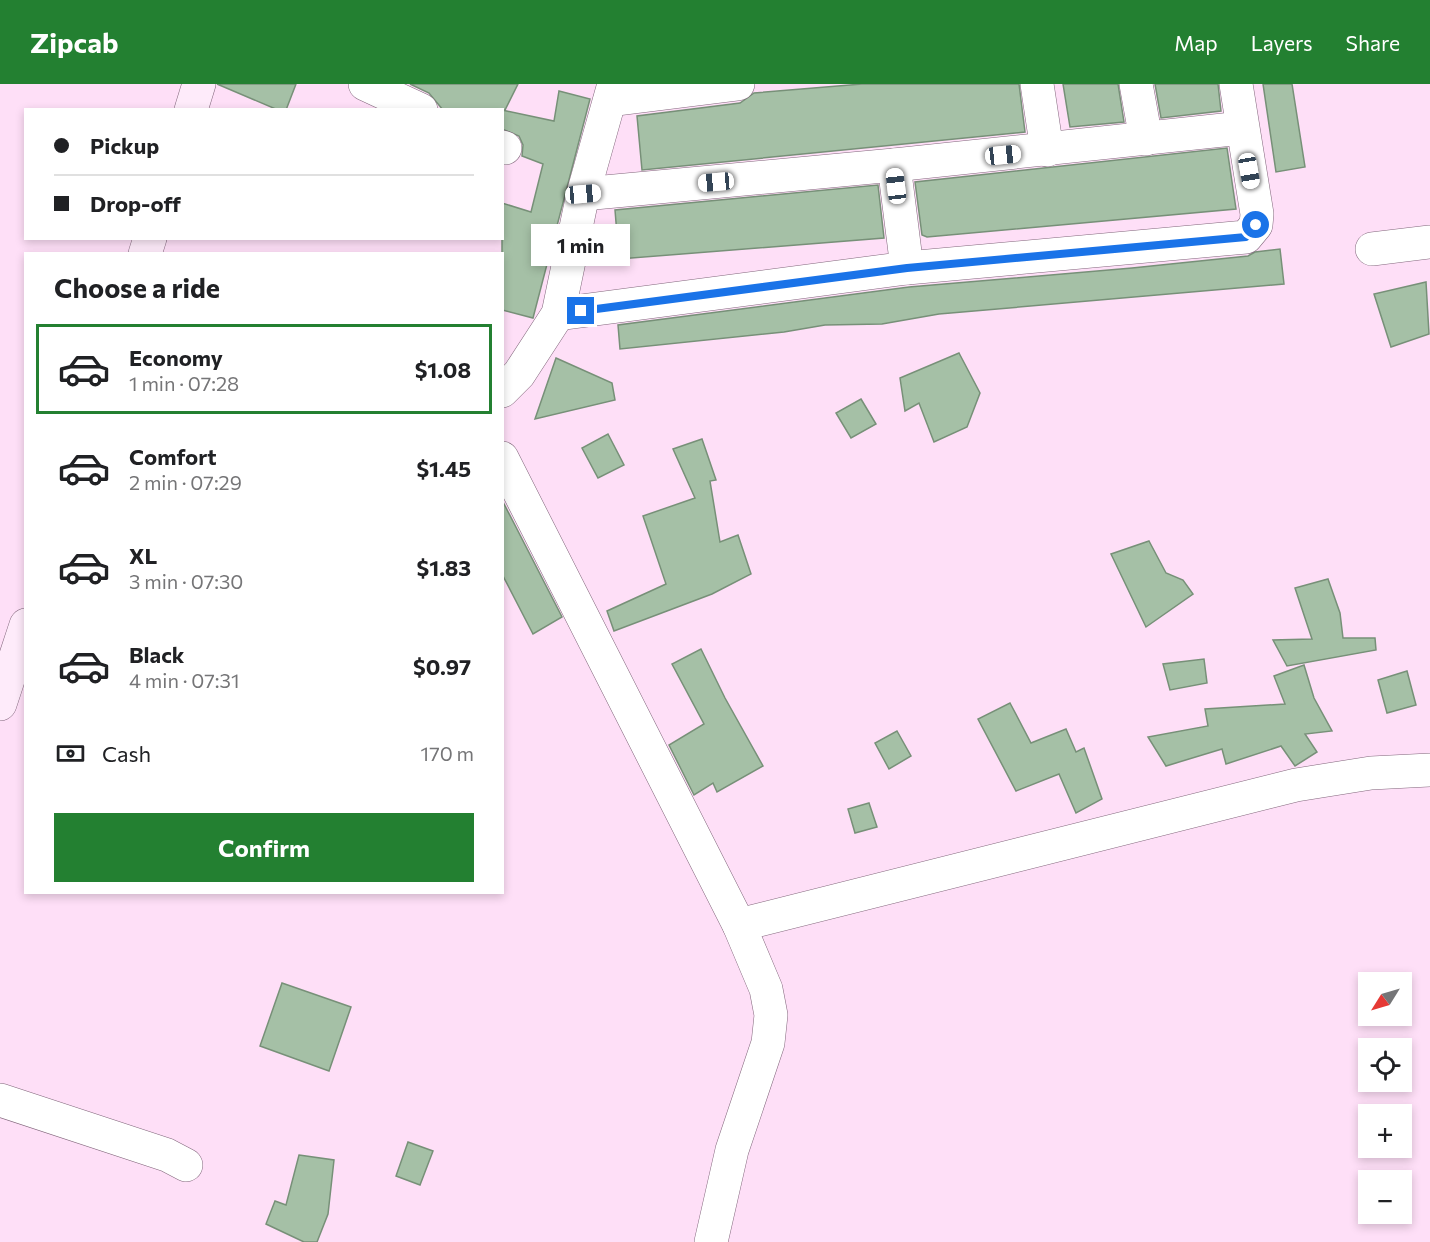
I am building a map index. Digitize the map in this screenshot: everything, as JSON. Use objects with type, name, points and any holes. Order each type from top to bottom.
[{"type":"main road","points":[[192,108],[199,84]]},
{"type":"main road","points":[[0,704],[24,631]]},
{"type":"street","points":[[365,84],[417,108]]},
{"type":"street","points":[[1037,84],[1047,150]]},
{"type":"street","points":[[1136,84],[1146,139]]},
{"type":"street","points":[[558,314],[907,268],[1246,237],[1256,225],[1257,214],[1236,84]]},
{"type":"street","points":[[504,390],[519,374],[558,314],[583,194],[612,92],[724,85]]},
{"type":"street","points":[[583,194],[1242,129]]},
{"type":"street","points":[[894,165],[907,268]]},
{"type":"street","points":[[1372,249],[1430,242]]},
{"type":"street","points":[[504,462],[740,925],[766,989],[771,1015],[768,1043],[732,1149],[711,1242]]},
{"type":"street","points":[[740,925],[1296,785],[1371,773],[1430,770]]},
{"type":"street","points":[[0,1100],[167,1155],[186,1165]]},
{"type":"building","points":[[217,84],[296,84],[287,108],[273,108]]},
{"type":"building","points":[[410,84],[518,84],[505,110],[504,108],[441,108],[429,93]]},
{"type":"building","points":[[862,84],[1019,84],[1025,132],[642,170],[637,116],[740,103],[754,93]]},
{"type":"building","points":[[1063,84],[1118,84],[1124,122],[1070,127]]},
{"type":"building","points":[[1155,84],[1218,84],[1221,111],[1161,118]]},
{"type":"building","points":[[1263,84],[1292,84],[1305,167],[1276,172]]},
{"type":"building","points":[[559,91],[590,99],[533,318],[504,311],[502,240],[504,240],[504,204],[531,212],[543,164],[522,156],[523,145],[519,136],[504,130],[504,110],[554,121]]},
{"type":"building","points":[[1227,148],[1236,209],[927,237],[922,235],[915,182]]},
{"type":"building","points":[[878,185],[884,238],[619,259],[615,210]]},
{"type":"building","points":[[1280,249],[1284,284],[939,314],[882,324],[825,325],[784,332],[620,349],[618,325],[909,287],[1132,268],[1248,256],[1255,252]]},
{"type":"building","points":[[1426,282],[1429,334],[1391,347],[1374,294]]},
{"type":"building","points":[[959,353],[980,393],[967,427],[934,442],[919,403],[905,411],[900,378]]},
{"type":"building","points":[[556,358],[612,383],[615,400],[535,419]]},
{"type":"building","points":[[861,399],[876,424],[851,438],[836,413]]},
{"type":"building","points":[[608,434],[624,465],[598,478],[582,448]]},
{"type":"building","points":[[702,439],[716,480],[710,481],[720,542],[738,535],[751,574],[712,594],[614,631],[607,611],[666,584],[643,516],[695,498],[673,449]]},
{"type":"building","points":[[504,504],[562,617],[533,634],[504,578]]},
{"type":"building","points":[[1149,541],[1166,573],[1183,580],[1193,594],[1146,627],[1111,554]]},
{"type":"building","points":[[1328,579],[1340,613],[1343,638],[1375,638],[1376,650],[1287,666],[1273,640],[1312,639],[1295,588]]},
{"type":"building","points":[[701,649],[763,766],[717,792],[713,783],[694,795],[669,745],[704,724],[672,664]]},
{"type":"building","points":[[1204,659],[1207,683],[1170,690],[1163,664]]},
{"type":"building","points":[[1304,665],[1314,698],[1332,731],[1305,734],[1317,752],[1295,766],[1281,746],[1226,764],[1222,749],[1166,766],[1148,737],[1208,726],[1205,709],[1285,704],[1274,676]]},
{"type":"building","points":[[1407,671],[1416,705],[1387,713],[1378,680]]},
{"type":"building","points":[[1010,703],[1031,743],[1066,729],[1076,752],[1084,748],[1102,799],[1076,813],[1059,774],[1016,791],[978,719]]},
{"type":"building","points":[[897,731],[911,756],[889,769],[875,743]]},
{"type":"building","points":[[869,803],[877,827],[855,833],[848,809]]},
{"type":"building","points":[[282,983],[351,1007],[329,1071],[260,1046]]},
{"type":"building","points":[[408,1142],[433,1151],[420,1185],[396,1176]]},
{"type":"building","points":[[299,1155],[334,1160],[328,1214],[317,1242],[304,1242],[266,1224],[275,1201],[286,1205]]},
{"type":"route","points":[[581,311],[907,268],[1246,237],[1256,225]]}]
